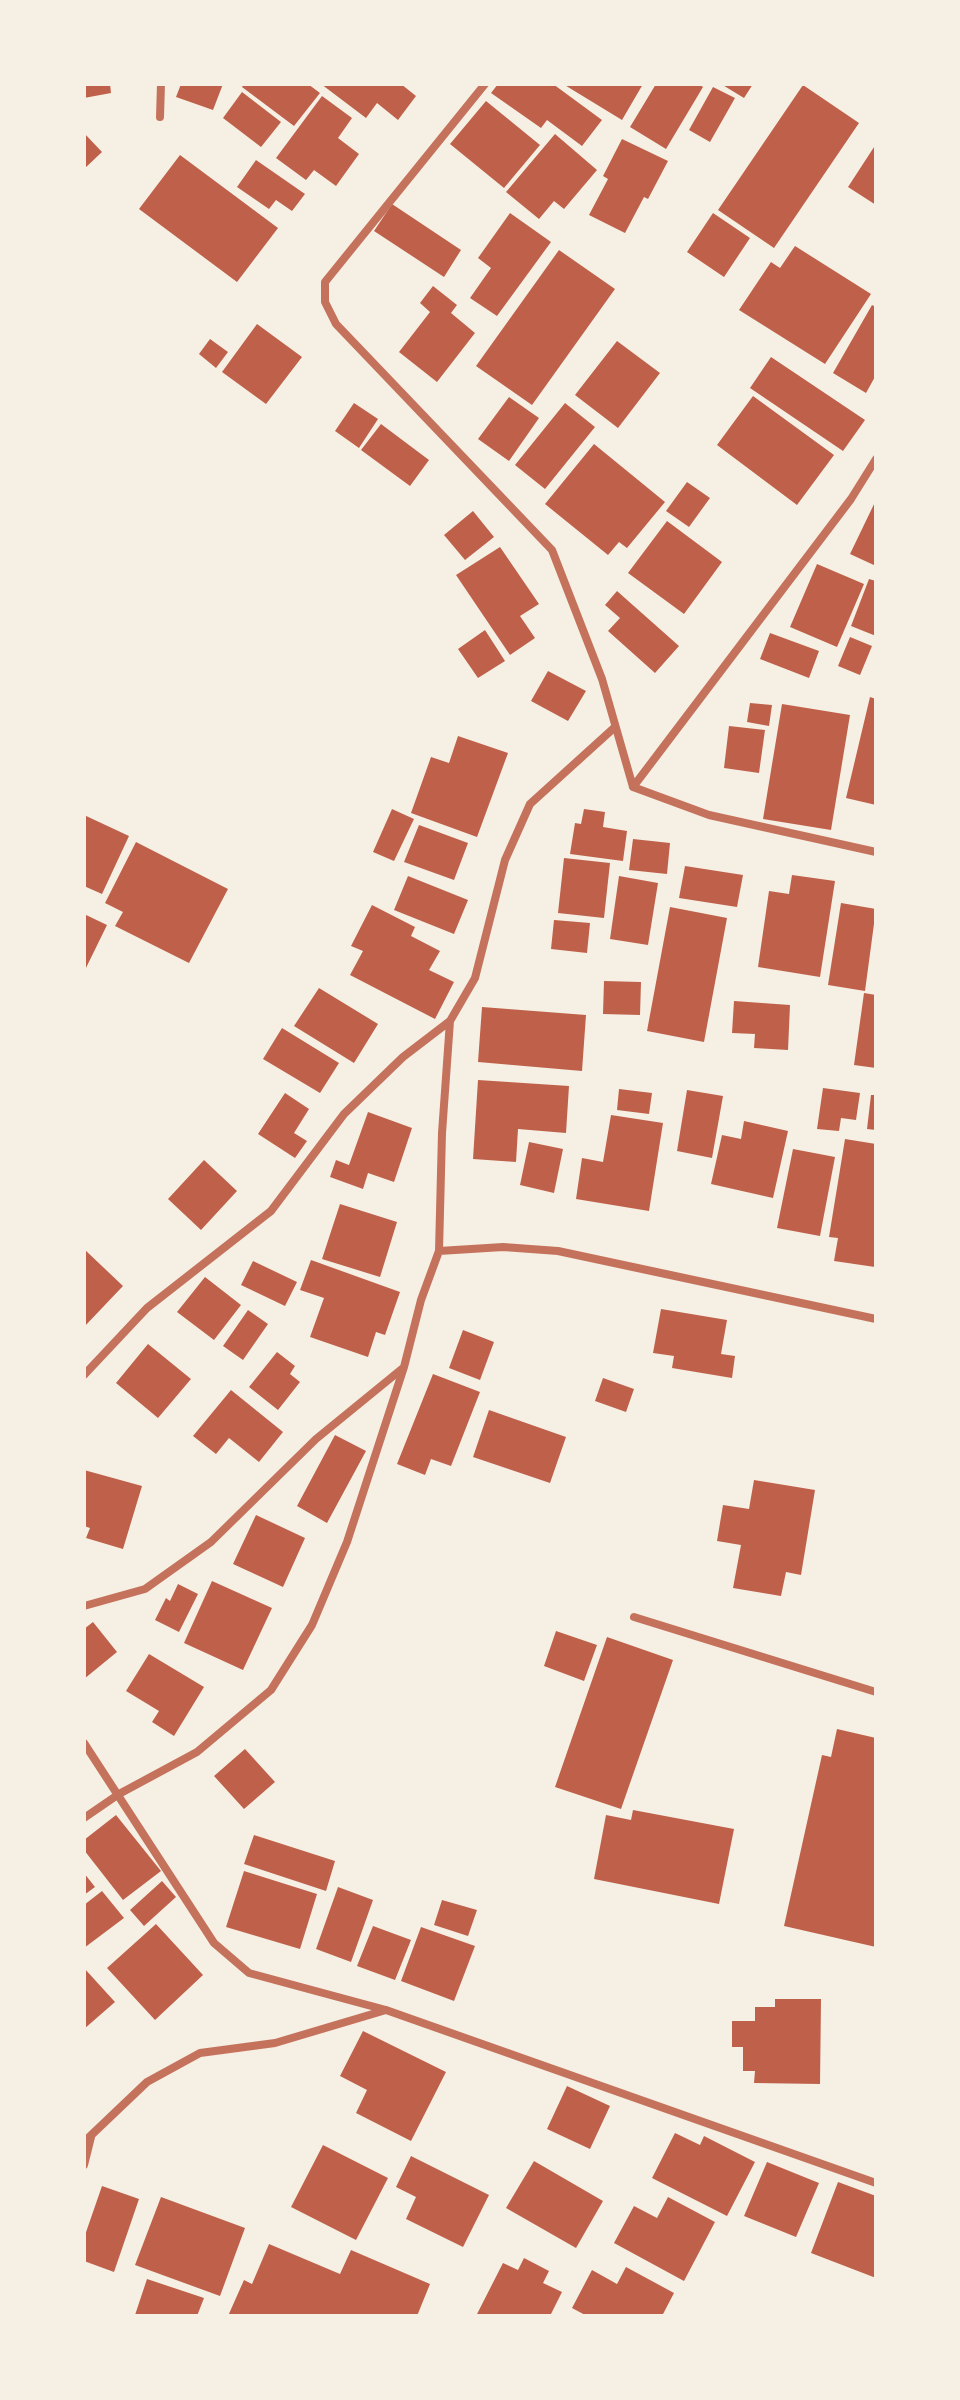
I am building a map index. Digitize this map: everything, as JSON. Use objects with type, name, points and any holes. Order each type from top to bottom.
[{"type":"street","points":[[160,117],[161,84]]},
{"type":"street","points":[[485,84],[325,282],[325,302],[336,324],[552,550],[588,639],[633,787]]},
{"type":"street","points":[[633,787],[851,499],[876,459]]},
{"type":"street","points":[[84,1375],[147,1308],[271,1211],[344,1114],[403,1057],[450,1021],[475,978],[505,860],[530,804],[615,727]]},
{"type":"street","points":[[633,787],[709,815],[876,852]]},
{"type":"street","points":[[84,1818],[119,1794],[197,1752],[271,1690],[312,1625],[347,1542],[439,1251],[442,1133],[450,1021]]},
{"type":"street","points":[[439,1251],[503,1247],[558,1251],[876,1319]]},
{"type":"street","points":[[84,1606],[145,1589],[211,1542],[316,1439],[404,1367]]},
{"type":"street","points":[[634,1617],[876,1692]]},
{"type":"street","points":[[84,1743],[214,1943],[249,1973],[386,2010],[876,2183]]},
{"type":"street","points":[[84,2142],[147,2082],[200,2053],[275,2043],[386,2010]]},
{"type":"street","points":[[84,2165],[92,2132]]},
{"type":"building","points":[[84,84],[110,84],[111,93],[84,98]]},
{"type":"building","points":[[181,84],[223,84],[213,110],[176,97]]},
{"type":"building","points":[[244,84],[308,84],[320,93],[294,126],[242,87]]},
{"type":"building","points":[[321,84],[401,84],[416,96],[398,120],[377,103],[366,118]]},
{"type":"building","points":[[498,84],[553,84],[602,120],[582,146],[547,120],[541,128],[491,93]]},
{"type":"building","points":[[563,84],[643,84],[622,120]]},
{"type":"building","points":[[656,84],[699,84],[703,87],[666,149],[630,127]]},
{"type":"building","points":[[721,84],[753,84],[744,98]]},
{"type":"building","points":[[803,85],[859,123],[774,248],[718,210]]},
{"type":"building","points":[[713,87],[735,98],[710,142],[689,130]]},
{"type":"building","points":[[242,92],[281,122],[261,147],[223,118]]},
{"type":"building","points":[[322,96],[352,118],[338,138],[359,154],[336,186],[314,170],[306,180],[276,158]]},
{"type":"building","points":[[486,101],[540,145],[504,188],[450,144]]},
{"type":"building","points":[[84,133],[102,152],[84,169]]},
{"type":"building","points":[[555,134],[597,170],[564,209],[554,201],[539,219],[506,192]]},
{"type":"building","points":[[622,139],[668,161],[625,233],[589,215],[608,179],[603,176]]},
{"type":"building","points":[[876,144],[876,205],[848,187]]},
{"type":"building","points":[[180,155],[278,228],[237,282],[139,209]]},
{"type":"building","points":[[256,160],[305,194],[292,211],[276,200],[269,209],[237,187]]},
{"type":"building","points":[[392,204],[461,250],[444,277],[374,231]]},
{"type":"building","points":[[510,213],[551,242],[497,316],[470,298],[491,268],[478,258]]},
{"type":"building","points":[[713,213],[750,238],[724,277],[687,252]]},
{"type":"building","points":[[795,246],[871,294],[825,364],[739,310],[771,262],[780,268]]},
{"type":"building","points":[[559,250],[615,289],[532,405],[476,366]]},
{"type":"building","points":[[433,286],[457,305],[451,313],[475,333],[437,382],[399,352],[430,312],[420,303]]},
{"type":"building","points":[[872,305],[876,307],[876,375],[866,393],[833,373]]},
{"type":"building","points":[[257,324],[302,357],[266,404],[222,372]]},
{"type":"building","points":[[210,339],[228,352],[216,368],[199,354]]},
{"type":"building","points":[[617,341],[660,373],[618,428],[575,395]]},
{"type":"building","points":[[771,357],[865,420],[843,451],[750,388]]},
{"type":"building","points":[[753,396],[834,455],[797,505],[717,445]]},
{"type":"building","points":[[509,397],[539,418],[509,461],[478,439]]},
{"type":"building","points":[[354,403],[378,419],[359,448],[335,431]]},
{"type":"building","points":[[565,403],[595,427],[545,489],[515,465]]},
{"type":"building","points":[[381,424],[429,460],[410,486],[361,450]]},
{"type":"building","points":[[594,444],[665,502],[627,548],[619,542],[608,555],[545,504]]},
{"type":"building","points":[[687,482],[710,498],[689,527],[666,511]]},
{"type":"building","points":[[876,500],[876,566],[850,554]]},
{"type":"building","points":[[473,511],[494,537],[465,560],[444,535]]},
{"type":"building","points":[[667,521],[722,562],[684,614],[628,573]]},
{"type":"building","points":[[500,547],[539,604],[520,616],[535,638],[510,655],[456,575]]},
{"type":"building","points":[[817,564],[864,584],[837,647],[790,627]]},
{"type":"building","points":[[869,579],[876,581],[876,636],[851,626]]},
{"type":"building","points":[[617,591],[679,646],[655,673],[608,631],[620,618],[605,605]]},
{"type":"building","points":[[485,630],[505,661],[478,678],[458,649]]},
{"type":"building","points":[[770,633],[819,651],[809,678],[760,659]]},
{"type":"building","points":[[850,637],[872,646],[860,675],[838,666]]},
{"type":"building","points":[[548,671],[586,691],[568,721],[531,701]]},
{"type":"building","points":[[870,697],[876,699],[876,805],[846,798]]},
{"type":"building","points":[[750,703],[772,705],[769,726],[747,722]]},
{"type":"building","points":[[782,704],[850,715],[831,830],[763,819]]},
{"type":"building","points":[[729,726],[765,730],[759,773],[724,768]]},
{"type":"building","points":[[458,736],[508,753],[477,837],[411,813],[431,757],[449,763]]},
{"type":"building","points":[[392,809],[414,819],[394,861],[373,852]]},
{"type":"building","points":[[584,809],[605,812],[603,827],[627,831],[623,861],[570,854],[575,823],[581,824]]},
{"type":"building","points":[[84,815],[129,836],[102,894],[84,886]]},
{"type":"building","points":[[419,825],[468,843],[454,880],[404,862]]},
{"type":"building","points":[[633,839],[670,843],[667,874],[629,870]]},
{"type":"building","points":[[136,842],[228,889],[189,963],[115,926],[123,912],[105,903]]},
{"type":"building","points":[[564,858],[610,863],[604,918],[558,913]]},
{"type":"building","points":[[685,866],[743,875],[737,907],[679,898]]},
{"type":"building","points":[[792,875],[835,881],[820,977],[758,967],[769,891],[789,894]]},
{"type":"building","points":[[408,876],[468,900],[454,934],[394,910]]},
{"type":"building","points":[[619,876],[658,883],[648,945],[610,939]]},
{"type":"building","points":[[841,903],[876,909],[865,991],[828,985]]},
{"type":"building","points":[[372,905],[415,927],[411,936],[440,951],[429,970],[454,982],[435,1019],[350,975],[363,951],[351,946]]},
{"type":"building","points":[[670,907],[727,918],[704,1042],[647,1031]]},
{"type":"building","points":[[84,914],[107,925],[84,972]]},
{"type":"building","points":[[554,920],[590,923],[587,953],[551,949]]},
{"type":"building","points":[[604,981],[641,982],[640,1015],[603,1014]]},
{"type":"building","points":[[319,988],[378,1024],[354,1063],[294,1026]]},
{"type":"building","points":[[864,993],[876,995],[876,1068],[854,1065]]},
{"type":"building","points":[[734,1001],[790,1005],[788,1050],[754,1048],[755,1034],[732,1033]]},
{"type":"building","points":[[482,1007],[586,1015],[582,1071],[478,1062]]},
{"type":"building","points":[[282,1028],[339,1063],[320,1093],[263,1059]]},
{"type":"building","points":[[478,1080],[569,1086],[566,1133],[518,1129],[516,1162],[473,1159]]},
{"type":"building","points":[[823,1088],[860,1093],[856,1120],[841,1118],[839,1131],[817,1129]]},
{"type":"building","points":[[619,1089],[652,1093],[649,1114],[617,1110]]},
{"type":"building","points":[[687,1090],[723,1096],[712,1158],[677,1151]]},
{"type":"building","points":[[285,1093],[309,1109],[294,1133],[307,1141],[295,1158],[258,1134]]},
{"type":"building","points":[[871,1095],[876,1095],[876,1130],[867,1129]]},
{"type":"building","points":[[368,1112],[412,1128],[394,1182],[368,1173],[363,1189],[330,1177],[336,1160],[349,1165]]},
{"type":"building","points":[[611,1115],[663,1123],[649,1211],[576,1199],[582,1158],[603,1162]]},
{"type":"building","points":[[744,1121],[788,1131],[773,1198],[711,1184],[722,1135],[741,1139]]},
{"type":"building","points":[[845,1139],[876,1144],[875,1267],[834,1261],[838,1238],[829,1237]]},
{"type":"building","points":[[529,1142],[563,1149],[554,1193],[520,1185]]},
{"type":"building","points":[[793,1149],[835,1157],[820,1236],[777,1228]]},
{"type":"building","points":[[204,1160],[237,1191],[201,1230],[168,1199]]},
{"type":"building","points":[[340,1204],[397,1222],[380,1277],[322,1259]]},
{"type":"building","points":[[84,1249],[123,1286],[84,1327]]},
{"type":"building","points":[[311,1260],[400,1292],[385,1335],[376,1332],[368,1357],[310,1337],[324,1298],[300,1290]]},
{"type":"building","points":[[253,1261],[297,1282],[285,1306],[241,1285]]},
{"type":"building","points":[[205,1277],[241,1305],[214,1340],[177,1312]]},
{"type":"building","points":[[661,1309],[727,1320],[721,1354],[735,1356],[732,1378],[672,1368],[674,1356],[653,1353]]},
{"type":"building","points":[[248,1310],[268,1324],[243,1360],[223,1346]]},
{"type":"building","points":[[463,1330],[494,1342],[480,1380],[449,1368]]},
{"type":"building","points":[[148,1344],[191,1379],[158,1418],[116,1383]]},
{"type":"building","points":[[277,1352],[295,1366],[290,1374],[300,1382],[278,1410],[249,1387]]},
{"type":"building","points":[[433,1374],[480,1392],[451,1466],[431,1459],[425,1475],[397,1464]]},
{"type":"building","points":[[603,1378],[634,1389],[626,1412],[595,1401]]},
{"type":"building","points":[[231,1390],[283,1432],[259,1462],[229,1438],[216,1454],[193,1436]]},
{"type":"building","points":[[489,1410],[566,1437],[550,1483],[473,1457]]},
{"type":"building","points":[[335,1435],[366,1451],[327,1523],[297,1506]]},
{"type":"building","points":[[84,1470],[142,1486],[123,1549],[86,1538],[90,1528],[84,1526]]},
{"type":"building","points":[[754,1480],[815,1490],[801,1575],[786,1572],[781,1596],[733,1588],[741,1545],[717,1541],[723,1505],[749,1509]]},
{"type":"building","points":[[256,1515],[305,1538],[283,1587],[233,1564]]},
{"type":"building","points":[[212,1581],[272,1608],[243,1670],[184,1643]]},
{"type":"building","points":[[178,1584],[198,1594],[179,1632],[155,1620],[166,1598],[170,1601]]},
{"type":"building","points":[[93,1622],[117,1652],[84,1679],[84,1629]]},
{"type":"building","points":[[556,1631],[597,1645],[584,1681],[544,1666]]},
{"type":"building","points":[[607,1637],[673,1660],[621,1809],[555,1787]]},
{"type":"building","points":[[149,1654],[204,1687],[174,1736],[152,1722],[159,1711],[126,1691]]},
{"type":"building","points":[[837,1729],[876,1738],[876,1947],[784,1926],[822,1755],[831,1757]]},
{"type":"building","points":[[245,1749],[275,1782],[244,1809],[214,1776]]},
{"type":"building","points":[[633,1810],[734,1829],[719,1904],[594,1879],[606,1815],[631,1820]]},
{"type":"building","points":[[116,1815],[161,1871],[123,1900],[84,1850],[84,1840]]},
{"type":"building","points":[[254,1835],[335,1861],[326,1891],[244,1864]]},
{"type":"building","points":[[244,1871],[317,1894],[300,1949],[226,1927]]},
{"type":"building","points":[[84,1873],[95,1887],[84,1895]]},
{"type":"building","points":[[162,1881],[176,1897],[144,1926],[130,1910]]},
{"type":"building","points":[[338,1887],[373,1900],[351,1962],[316,1949]]},
{"type":"building","points":[[102,1891],[124,1918],[84,1948],[84,1905]]},
{"type":"building","points":[[442,1900],[477,1910],[468,1936],[434,1925]]},
{"type":"building","points":[[156,1924],[203,1975],[155,2020],[107,1968]]},
{"type":"building","points":[[373,1926],[411,1940],[395,1980],[357,1966]]},
{"type":"building","points":[[421,1927],[475,1946],[454,2001],[401,1981]]},
{"type":"building","points":[[84,1968],[115,2002],[84,2029]]},
{"type":"building","points":[[775,1999],[821,1999],[820,2084],[754,2083],[755,2071],[743,2071],[743,2047],[732,2047],[732,2021],[755,2021],[755,2007],[775,2007]]},
{"type":"building","points":[[363,2031],[446,2072],[411,2141],[356,2113],[367,2090],[340,2076]]},
{"type":"building","points":[[567,2086],[610,2106],[590,2149],[547,2129]]},
{"type":"building","points":[[675,2133],[700,2145],[704,2136],[755,2162],[727,2216],[652,2178]]},
{"type":"building","points":[[323,2145],[388,2178],[356,2240],[291,2207]]},
{"type":"building","points":[[411,2156],[489,2195],[463,2247],[406,2219],[416,2197],[396,2187]]},
{"type":"building","points":[[534,2161],[603,2201],[576,2248],[506,2208]]},
{"type":"building","points":[[767,2162],[819,2183],[796,2237],[744,2216]]},
{"type":"building","points":[[838,2182],[876,2196],[876,2278],[811,2253]]},
{"type":"building","points":[[102,2186],[139,2199],[114,2272],[84,2261],[84,2238]]},
{"type":"building","points":[[161,2197],[245,2228],[220,2296],[135,2265]]},
{"type":"building","points":[[668,2197],[715,2222],[684,2281],[614,2243],[634,2206],[657,2218]]},
{"type":"building","points":[[269,2244],[340,2274],[351,2250],[430,2284],[417,2316],[228,2316],[244,2280],[252,2284]]},
{"type":"building","points":[[524,2258],[549,2271],[543,2283],[562,2292],[550,2316],[476,2316],[503,2263],[518,2270]]},
{"type":"building","points":[[626,2267],[674,2293],[662,2316],[587,2316],[572,2308],[592,2270],[617,2284]]},
{"type":"building","points":[[147,2279],[204,2298],[197,2316],[135,2315]]}]
